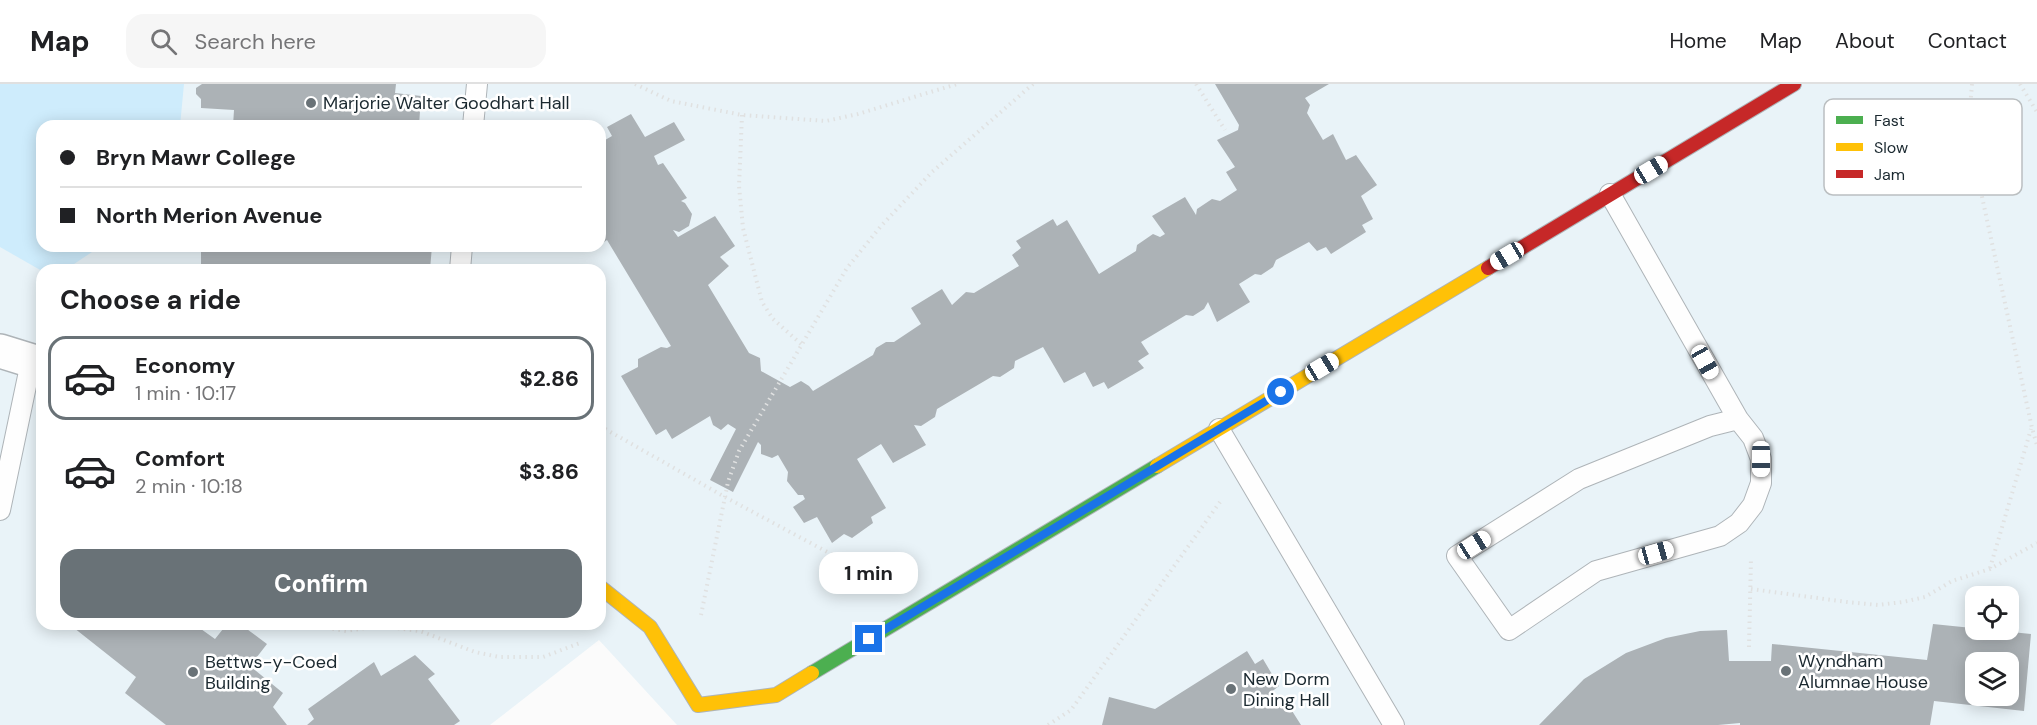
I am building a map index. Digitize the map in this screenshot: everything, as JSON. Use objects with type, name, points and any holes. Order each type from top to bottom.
[{"type":"street","points":[[606,592],[650,627],[698,715],[776,695],[1794,84]]},
{"type":"street","points":[[0,351],[36,363]]},
{"type":"lane","points":[[474,120],[477,84]]},
{"type":"lane","points":[[1610,194],[1738,419],[1753,438],[1761,459],[1761,483],[1753,505],[1739,523],[1720,536],[1596,571],[1509,630],[1457,556],[1579,479],[1710,426],[1738,419]]},
{"type":"lane","points":[[0,510],[36,367]]},
{"type":"lane","points":[[1219,429],[1394,725]]},
{"type":"path","points":[[635,84],[671,101],[742,115],[826,121],[858,114],[957,84]]},
{"type":"path","points":[[701,615],[725,497],[739,451],[847,268],[881,226],[932,171],[1033,84]]},
{"type":"path","points":[[1196,84],[1225,130]]},
{"type":"path","points":[[1971,99],[1972,84]]},
{"type":"path","points":[[2020,84],[2037,112]]},
{"type":"path","points":[[742,115],[739,186],[742,228],[762,302],[773,319],[801,344]]},
{"type":"path","points":[[1982,195],[2037,445]]},
{"type":"path","points":[[1990,569],[2032,428]]},
{"type":"path","points":[[606,429],[868,575],[927,604]]},
{"type":"path","points":[[1048,725],[1071,710],[1221,501]]},
{"type":"path","points":[[1739,523],[1751,558],[1749,646]]},
{"type":"path","points":[[1751,589],[1878,605],[1903,602],[1925,597],[1952,581],[1990,569],[2037,543]]},
{"type":"path","points":[[412,630],[475,652],[500,657],[543,657],[580,643]]},
{"type":"shaded area","points":[[0,84],[2037,84],[2037,725],[677,725],[599,640],[490,725],[0,725]]},
{"type":"shaded area","points":[[0,84],[184,84],[181,120],[36,120],[36,252],[92,252],[74,264],[36,264],[36,268],[0,247]]},
{"type":"building","name":"Marjorie Walter Goodhart Hall","points":[[202,84],[396,84],[395,93],[421,96],[419,120],[233,120],[234,110],[201,108],[201,99],[196,94],[196,88]]},
{"type":"building","points":[[1215,84],[1329,84],[1305,98],[1310,105],[1307,113],[1323,140],[1333,134],[1346,160],[1356,155],[1377,185],[1361,196],[1373,219],[1362,225],[1366,232],[1331,254],[1326,247],[1317,251],[1309,242],[1276,260],[1273,267],[1261,275],[1255,274],[1239,284],[1250,302],[1217,322],[1208,302],[1204,309],[1193,316],[1186,315],[1141,342],[1149,354],[1138,361],[1144,368],[1108,389],[1104,382],[1093,387],[1085,372],[1064,383],[1043,347],[1015,361],[1014,368],[1000,377],[993,376],[937,409],[935,417],[921,426],[914,425],[926,445],[893,463],[881,444],[857,459],[886,508],[871,517],[873,523],[852,538],[844,534],[832,543],[817,517],[804,523],[793,507],[805,499],[803,495],[798,495],[787,481],[788,472],[778,455],[772,458],[761,454],[761,445],[758,442],[733,492],[710,480],[736,429],[728,424],[721,430],[713,425],[710,416],[672,439],[666,429],[656,435],[621,376],[638,367],[638,359],[661,347],[671,346],[606,241],[606,140],[612,136],[607,127],[631,114],[645,137],[674,122],[685,140],[654,156],[658,165],[663,163],[687,198],[681,201],[692,214],[689,226],[679,232],[673,230],[678,237],[715,216],[735,246],[720,257],[729,266],[708,285],[749,353],[760,358],[761,371],[790,387],[801,381],[813,391],[873,355],[876,348],[886,342],[894,342],[921,324],[911,308],[942,289],[952,305],[966,292],[974,293],[1019,266],[1012,255],[1021,248],[1016,241],[1053,219],[1057,226],[1067,220],[1099,274],[1136,251],[1137,245],[1153,234],[1160,237],[1165,234],[1152,216],[1185,197],[1196,215],[1197,209],[1212,199],[1220,201],[1237,190],[1226,172],[1235,167],[1217,140],[1238,130],[1239,125]]},
{"type":"building","points":[[201,252],[432,252],[430,264],[201,264]]},
{"type":"building","name":"Wyndham Alumnae House","points":[[1933,624],[1965,627],[1965,640],[2019,640],[2019,633],[2031,634],[2024,711],[1979,706],[2019,706],[2019,652],[1965,652],[1965,704],[1934,701],[1930,725],[1740,725],[1740,723],[1539,725],[1584,679],[1626,653],[1666,638],[1700,631],[1727,630],[1729,661],[1771,661],[1772,644],[1927,660]]},
{"type":"building","name":"Bettws-y-Coed Building","points":[[77,630],[202,630],[215,639],[222,630],[248,630],[267,644],[250,666],[283,693],[273,707],[287,725],[166,725],[125,693],[136,677]]},
{"type":"building","name":"New Dorm Dining Hall","points":[[1247,651],[1255,664],[1263,659],[1279,686],[1270,693],[1278,707],[1287,703],[1301,725],[1102,725],[1109,697],[1155,709]]},
{"type":"building","name":"Bettws-y-Coed Building","points":[[415,655],[435,674],[428,679],[460,721],[454,725],[307,725],[314,719],[308,709],[374,662],[381,676]]},
{"type":"traffic: fast","points":[[812,673],[1157,466]]},
{"type":"traffic: slow","points":[[1157,466],[1488,268]]},
{"type":"traffic: slow","points":[[606,592],[650,627],[698,705],[776,695],[812,673]]},
{"type":"traffic: jam","points":[[1488,268],[1794,84]]},
{"type":"place","name":"Marjorie Walter Goodhart Hall","points":[[311,103]]},
{"type":"place","name":"Wyndham Alumnae House","points":[[1786,671]]},
{"type":"place","name":"Bettws-y-Coed Building","points":[[193,672]]},
{"type":"place","name":"New Dorm Dining Hall","points":[[1231,689]]},
{"type":"route","points":[[869,639],[1281,392]]}]
